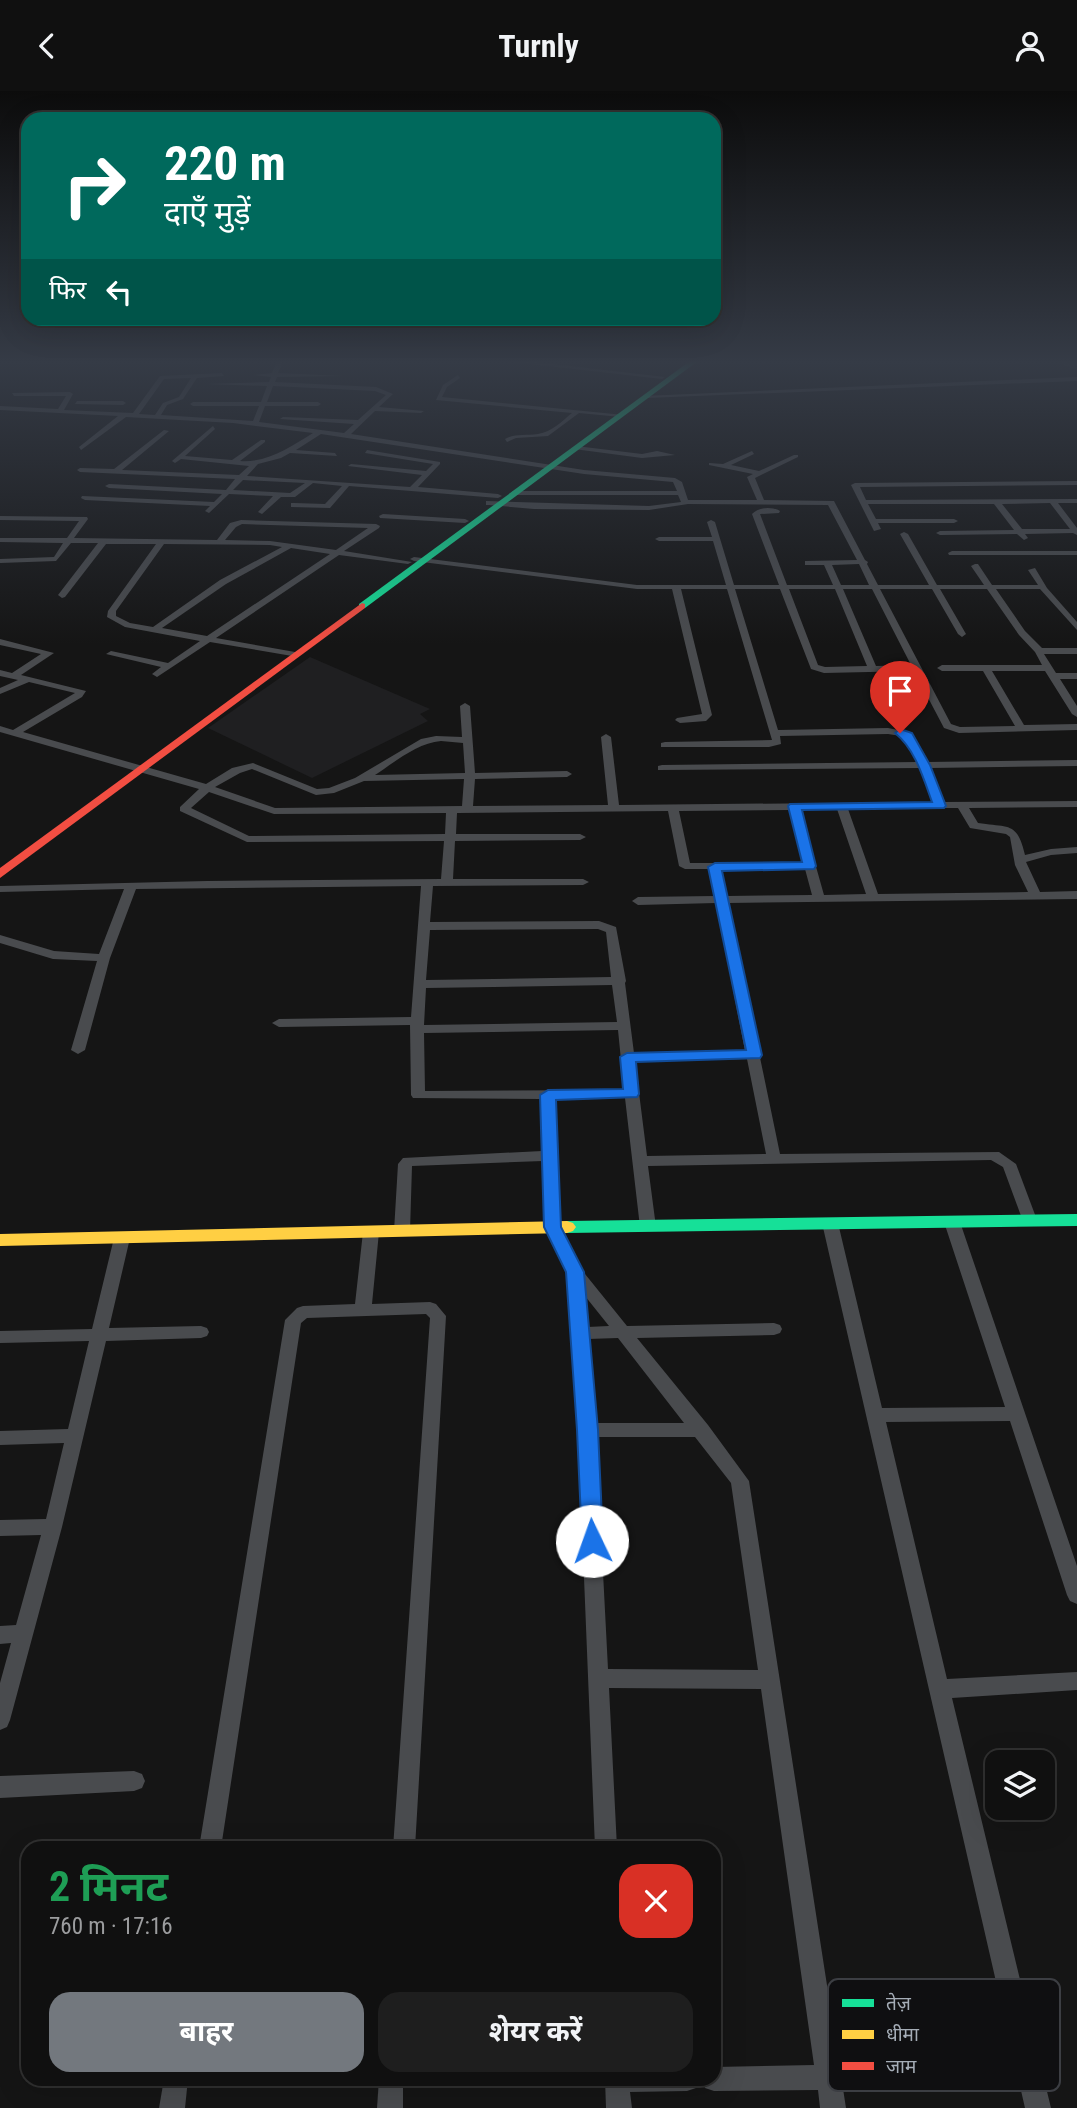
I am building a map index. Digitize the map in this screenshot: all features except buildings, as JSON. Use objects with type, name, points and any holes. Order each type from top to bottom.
[{"type":"main road","points":[[0,860],[133,768],[560,455]]},
{"type":"main road","points":[[546,465],[563,455]]},
{"type":"main road","points":[[416,560],[465,521],[500,499]]},
{"type":"main road","points":[[0,874],[133,768]]},
{"type":"main road","points":[[0,1240],[552,1227],[1077,1220]]},
{"type":"street","points":[[116,471],[136,455]]},
{"type":"street","points":[[234,463],[245,455]]},
{"type":"street","points":[[139,501],[179,457],[254,464],[281,455]]},
{"type":"street","points":[[387,455],[438,463],[412,489]]},
{"type":"street","points":[[495,455],[546,465],[673,479],[678,482],[683,500],[687,502]]},
{"type":"street","points":[[724,466],[747,455]]},
{"type":"street","points":[[761,502],[751,478],[796,456]]},
{"type":"street","points":[[209,511],[254,464]]},
{"type":"street","points":[[711,464],[762,473]]},
{"type":"street","points":[[351,466],[428,473]]},
{"type":"street","points":[[80,470],[348,483],[500,499],[641,507],[676,506],[687,502],[833,504],[947,726],[960,730],[1021,728],[1075,731]]},
{"type":"street","points":[[109,486],[296,495],[312,481]]},
{"type":"street","points":[[295,505],[327,506],[348,483]]},
{"type":"street","points":[[975,483],[1036,553]]},
{"type":"street","points":[[954,521],[875,525],[855,485],[1077,483]]},
{"type":"street","points":[[500,499],[681,493]]},
{"type":"street","points":[[262,512],[278,495]]},
{"type":"street","points":[[85,498],[216,504]]},
{"type":"street","points":[[862,502],[1077,502]]},
{"type":"street","points":[[942,503],[962,533]]},
{"type":"street","points":[[1053,503],[1077,532]]},
{"type":"street","points":[[837,511],[756,513],[814,667],[824,670],[918,668]]},
{"type":"street","points":[[383,516],[465,521]]},
{"type":"street","points":[[0,518],[82,518],[71,539],[54,561],[0,561]]},
{"type":"street","points":[[157,674],[376,526],[241,522],[233,525],[220,542]]},
{"type":"street","points":[[666,744],[777,742],[711,522]]},
{"type":"street","points":[[940,533],[1077,532]]},
{"type":"street","points":[[904,534],[962,634]]},
{"type":"street","points":[[659,539],[716,538]]},
{"type":"street","points":[[0,540],[71,539],[291,545],[615,585],[676,588],[1044,587]]},
{"type":"street","points":[[62,595],[105,540]]},
{"type":"street","points":[[162,541],[112,611],[111,617],[128,625],[289,654]]},
{"type":"street","points":[[154,630],[223,582],[291,545]]},
{"type":"street","points":[[952,553],[1077,552]]},
{"type":"street","points":[[807,562],[864,562]]},
{"type":"street","points":[[827,562],[873,669]]},
{"type":"street","points":[[975,566],[1022,633],[1040,651],[1077,714]]},
{"type":"street","points":[[1032,569],[1077,627]]},
{"type":"street","points":[[676,588],[707,715],[703,719],[680,720]]},
{"type":"street","points":[[0,642],[49,653],[13,676]]},
{"type":"street","points":[[1040,651],[1077,651]]},
{"type":"street","points":[[111,654],[170,666]]},
{"type":"street","points":[[942,668],[986,668],[1077,676]]},
{"type":"street","points":[[986,668],[1021,728]]},
{"type":"street","points":[[0,673],[78,690],[81,693],[15,733]]},
{"type":"street","points":[[0,691],[29,679]]},
{"type":"street","points":[[465,706],[470,775],[467,808]]},
{"type":"street","points":[[0,729],[208,788],[274,811],[1077,804]]},
{"type":"street","points":[[775,733],[896,731],[908,736],[924,765],[939,806]]},
{"type":"street","points":[[606,737],[614,807]]},
{"type":"street","points":[[469,740],[426,741],[360,778],[328,792],[316,792],[249,766],[208,788],[185,807],[185,810],[247,839],[580,837]]},
{"type":"street","points":[[662,768],[1077,763]]},
{"type":"street","points":[[360,778],[567,774]]},
{"type":"street","points":[[794,806],[819,899]]},
{"type":"street","points":[[841,806],[873,898]]},
{"type":"street","points":[[962,806],[974,825],[1013,833],[1017,839],[1020,860],[1035,896]]},
{"type":"street","points":[[673,807],[684,864],[691,867],[810,866]]},
{"type":"street","points":[[447,883],[452,808]]},
{"type":"street","points":[[1020,860],[1051,852],[1077,850]]},
{"type":"street","points":[[715,867],[774,1159]]},
{"type":"street","points":[[0,889],[583,882]]},
{"type":"street","points":[[427,883],[417,1025],[418,1095],[631,1094]]},
{"type":"street","points":[[78,1050],[104,958],[131,886]]},
{"type":"street","points":[[638,901],[1077,895]]},
{"type":"street","points":[[424,926],[605,926],[613,934],[648,1227]]},
{"type":"street","points":[[0,939],[53,955],[104,958]]},
{"type":"street","points":[[421,984],[620,981]]},
{"type":"street","points":[[279,1023],[624,1026]]},
{"type":"street","points":[[627,1057],[754,1055]]},
{"type":"street","points":[[548,1095],[552,1227],[575,1272],[738,1476],[742,1487],[828,2077],[721,2079]]},
{"type":"street","points":[[402,1231],[405,1164],[408,1161],[549,1156]]},
{"type":"street","points":[[641,1161],[1000,1157],[1009,1164],[1029,1220]]},
{"type":"street","points":[[952,1221],[1077,1595]]},
{"type":"street","points":[[830,1223],[1008,1979]]},
{"type":"street","points":[[363,1310],[372,1232]]},
{"type":"street","points":[[0,1720],[53,1527],[122,1238]]},
{"type":"street","points":[[575,1272],[587,1430],[606,1841]]},
{"type":"street","points":[[211,1841],[293,1321],[303,1313],[430,1308],[438,1316],[404,1841]]},
{"type":"street","points":[[579,1333],[774,1329]]},
{"type":"street","points":[[0,1337],[201,1332]]},
{"type":"street","points":[[875,1415],[1017,1414]]},
{"type":"street","points":[[587,1430],[702,1430]]},
{"type":"street","points":[[0,1438],[75,1436]]},
{"type":"street","points":[[0,1528],[53,1527]]},
{"type":"street","points":[[0,1635],[23,1635]]},
{"type":"street","points":[[598,1678],[769,1680]]},
{"type":"street","points":[[940,1689],[1077,1681]]},
{"type":"street","points":[[0,1787],[134,1781]]},
{"type":"street","points":[[172,2108],[175,2086]]},
{"type":"street","points":[[390,2108],[391,2086]]},
{"type":"street","points":[[617,2086],[619,2108]]},
{"type":"shaded area","points":[[310,657],[430,709],[420,714],[428,721],[312,778],[208,728]]},
{"type":"traffic: fast","points":[[362,606],[567,455]]},
{"type":"traffic: fast","points":[[567,1227],[1077,1220]]},
{"type":"traffic: slow","points":[[0,1240],[567,1227]]},
{"type":"traffic: jam","points":[[0,874],[362,606]]},
{"type":"route","points":[[592,1541],[575,1272],[552,1227],[548,1095],[631,1094],[627,1057],[754,1055],[715,867],[810,866],[794,806],[939,806],[924,765],[908,736],[900,733]]}]
